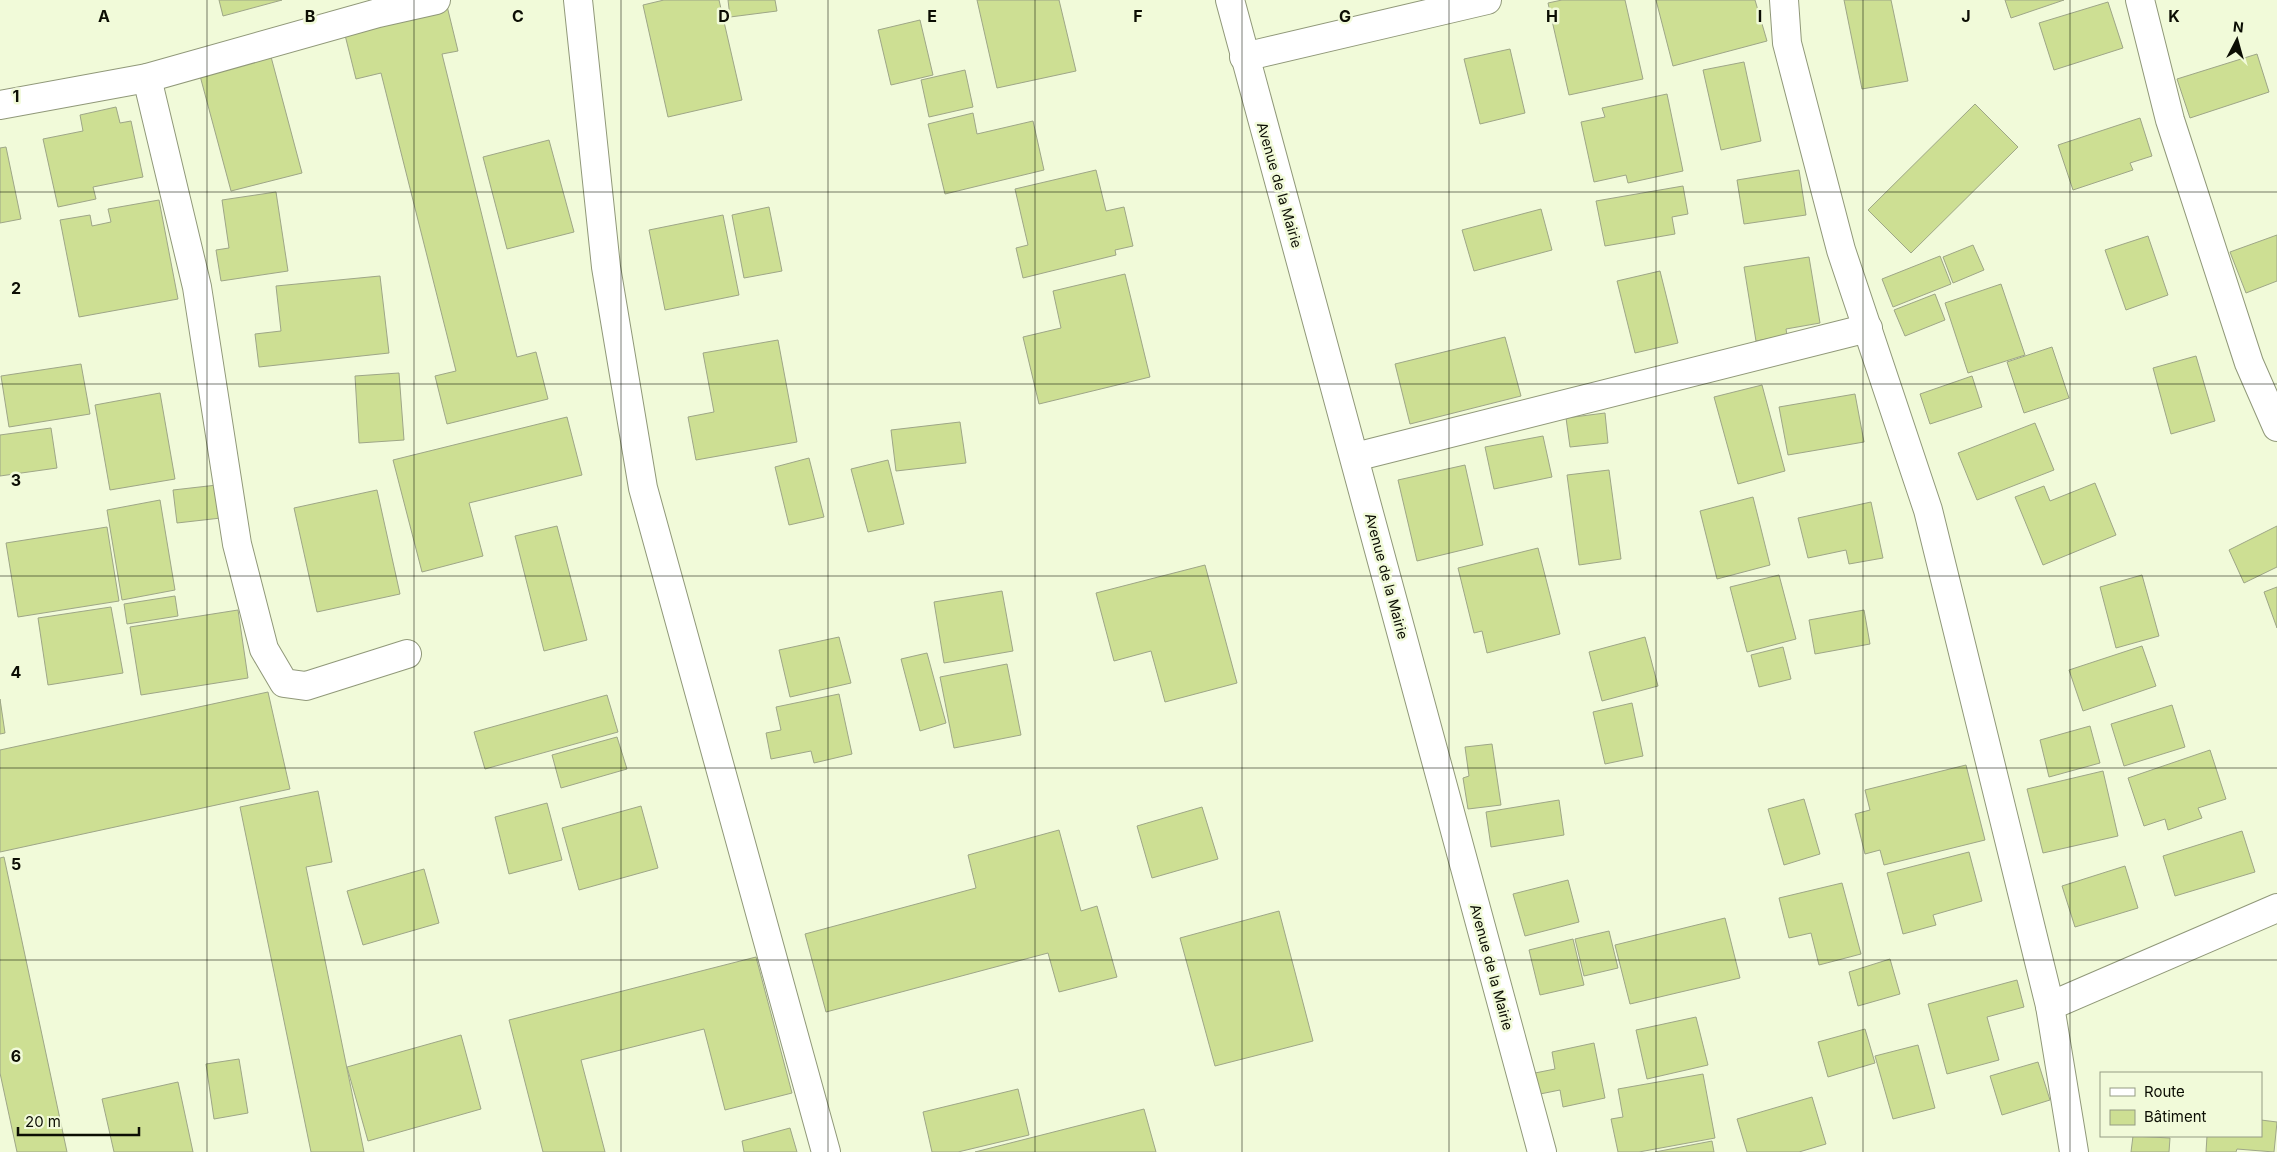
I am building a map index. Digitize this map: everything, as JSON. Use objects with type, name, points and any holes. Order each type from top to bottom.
[{"type":"street","points":[[0,105],[147,78],[378,13],[436,0]]},
{"type":"street","points":[[578,0],[606,267],[643,488],[826,1152]]},
{"type":"street","name":"Avenue de la Mairie","points":[[1230,0],[1542,1152]]},
{"type":"street","points":[[1244,57],[1487,0]]},
{"type":"street","points":[[1784,0],[1790,52],[1841,250],[1928,510],[2050,1006],[2074,1152]]},
{"type":"street","points":[[2140,0],[2170,120],[2249,363],[2277,427]]},
{"type":"street","points":[[147,78],[197,287],[237,544],[264,649],[284,683],[306,686],[407,654]]},
{"type":"street","points":[[1355,457],[1868,328]]},
{"type":"street","points":[[2050,1006],[2277,908]]},
{"type":"building","points":[[219,0],[282,0],[223,16]]},
{"type":"building","points":[[664,0],[719,0],[742,100],[668,117],[643,5]]},
{"type":"building","points":[[728,0],[775,0],[777,11],[730,17]]},
{"type":"building","points":[[977,0],[1059,0],[1076,71],[997,88]]},
{"type":"building","points":[[1562,0],[1625,0],[1643,79],[1569,95],[1548,3]]},
{"type":"building","points":[[1656,0],[1755,0],[1767,41],[1673,66]]},
{"type":"building","points":[[1844,0],[1891,0],[1908,81],[1862,89]]},
{"type":"building","points":[[2005,0],[2064,0],[2011,18]]},
{"type":"building","points":[[2108,2],[2123,48],[2054,70],[2039,23]]},
{"type":"building","points":[[447,6],[458,51],[442,54],[517,357],[536,352],[548,399],[447,424],[435,376],[456,371],[381,73],[356,79],[344,31]]},
{"type":"building","points":[[920,20],[933,75],[891,85],[878,30]]},
{"type":"building","points":[[1510,49],[1525,113],[1480,124],[1464,59]]},
{"type":"building","points":[[270,53],[302,173],[231,191],[199,72]]},
{"type":"building","points":[[2257,54],[2269,92],[2190,118],[2177,79]]},
{"type":"building","points":[[1744,62],[1761,141],[1721,150],[1703,70]]},
{"type":"building","points":[[965,70],[973,107],[929,117],[921,80]]},
{"type":"building","points":[[1667,94],[1683,171],[1628,183],[1626,175],[1594,182],[1581,122],[1605,117],[1602,108]]},
{"type":"building","points":[[1975,104],[2018,147],[1911,253],[1868,210]]},
{"type":"building","points":[[116,107],[120,123],[131,121],[143,177],[93,187],[96,199],[58,207],[43,139],[83,131],[80,115]]},
{"type":"building","points":[[973,113],[977,134],[1033,121],[1044,170],[945,194],[928,124]]},
{"type":"building","points":[[2140,118],[2152,156],[2130,163],[2133,170],[2073,190],[2058,145]]},
{"type":"building","points":[[549,140],[574,232],[507,249],[483,157]]},
{"type":"building","points":[[6,147],[21,219],[0,223],[0,148]]},
{"type":"building","points":[[1096,170],[1106,211],[1124,207],[1133,246],[1115,250],[1116,255],[1023,278],[1016,248],[1028,245],[1015,189]]},
{"type":"building","points":[[1799,170],[1806,215],[1744,224],[1737,180]]},
{"type":"building","points":[[1683,186],[1688,214],[1672,217],[1675,234],[1605,246],[1596,201]]},
{"type":"building","points":[[276,192],[288,271],[221,281],[216,250],[229,248],[222,200]]},
{"type":"building","points":[[159,200],[178,299],[79,317],[60,220],[90,215],[92,226],[111,222],[108,209]]},
{"type":"building","points":[[769,207],[782,271],[744,278],[732,215]]},
{"type":"building","points":[[1541,209],[1552,250],[1474,271],[1462,230]]},
{"type":"building","points":[[723,215],[739,295],[665,310],[649,230]]},
{"type":"building","points":[[2277,235],[2277,281],[2246,293],[2230,252]]},
{"type":"building","points":[[2148,236],[2168,295],[2126,310],[2105,250]]},
{"type":"building","points":[[1973,245],[1984,270],[1953,283],[1943,257]]},
{"type":"building","points":[[1940,256],[1951,284],[1893,307],[1882,279]]},
{"type":"building","points":[[1809,257],[1820,323],[1786,329],[1787,335],[1756,341],[1744,267]]},
{"type":"building","points":[[1660,271],[1678,343],[1635,353],[1617,281]]},
{"type":"building","points":[[1125,274],[1150,377],[1039,404],[1023,337],[1061,328],[1053,291]]},
{"type":"building","points":[[380,276],[389,353],[259,367],[255,334],[281,331],[276,286]]},
{"type":"building","points":[[2001,284],[2025,355],[1968,373],[1945,303]]},
{"type":"building","points":[[1935,294],[1945,320],[1905,336],[1894,310]]},
{"type":"building","points":[[1505,337],[1521,396],[1410,424],[1395,364]]},
{"type":"building","points":[[778,340],[797,442],[696,460],[688,417],[714,412],[703,353]]},
{"type":"building","points":[[2052,347],[2069,398],[2024,413],[2007,362]]},
{"type":"building","points":[[2196,356],[2215,421],[2171,434],[2153,368]]},
{"type":"building","points":[[81,364],[90,414],[9,427],[1,376]]},
{"type":"building","points":[[399,373],[404,440],[359,443],[355,376]]},
{"type":"building","points":[[1972,376],[1982,407],[1930,424],[1920,394]]},
{"type":"building","points":[[1762,385],[1785,471],[1738,484],[1714,397]]},
{"type":"building","points":[[160,393],[175,479],[110,490],[95,405]]},
{"type":"building","points":[[1855,394],[1864,442],[1788,455],[1779,407]]},
{"type":"building","points":[[1605,413],[1608,443],[1570,447],[1566,418]]},
{"type":"building","points":[[567,417],[582,475],[469,503],[483,556],[422,572],[393,460]]},
{"type":"building","points":[[960,422],[966,463],[896,471],[891,430]]},
{"type":"building","points":[[2035,423],[2054,470],[1977,500],[1958,453]]},
{"type":"building","points":[[51,428],[57,468],[0,476],[0,435]]},
{"type":"building","points":[[1543,436],[1552,477],[1494,489],[1485,447]]},
{"type":"building","points":[[809,458],[824,517],[789,525],[775,467]]},
{"type":"building","points":[[888,460],[904,524],[868,532],[851,469]]},
{"type":"building","points":[[1465,465],[1483,545],[1417,561],[1398,480]]},
{"type":"building","points":[[1609,470],[1621,559],[1579,565],[1567,475]]},
{"type":"building","points":[[2095,483],[2116,535],[2043,565],[2015,497],[2044,486],[2050,501]]},
{"type":"building","points":[[217,485],[221,518],[177,523],[173,490]]},
{"type":"building","points":[[377,490],[400,594],[317,612],[294,508]]},
{"type":"building","points":[[1753,497],[1770,565],[1717,579],[1700,511]]},
{"type":"building","points":[[160,500],[175,590],[122,600],[107,510]]},
{"type":"building","points":[[1871,502],[1883,558],[1849,564],[1846,550],[1808,558],[1798,518]]},
{"type":"building","points":[[557,526],[587,640],[544,651],[515,536]]},
{"type":"building","points":[[2277,526],[2277,567],[2244,583],[2229,550]]},
{"type":"building","points":[[107,527],[119,601],[18,617],[6,543]]},
{"type":"building","points":[[1538,548],[1560,634],[1487,653],[1482,631],[1474,633],[1458,568]]},
{"type":"building","points":[[1205,565],[1237,683],[1165,702],[1151,651],[1114,661],[1096,593]]},
{"type":"building","points":[[1779,575],[1796,639],[1747,652],[1730,587]]},
{"type":"building","points":[[2142,575],[2159,636],[2116,648],[2100,587]]},
{"type":"building","points":[[2277,587],[2277,628],[2264,592]]},
{"type":"building","points":[[1002,591],[1013,651],[944,663],[934,602]]},
{"type":"building","points":[[175,596],[178,616],[127,624],[124,604]]},
{"type":"building","points":[[111,607],[123,673],[48,685],[38,618]]},
{"type":"building","points":[[238,610],[248,678],[141,695],[130,627]]},
{"type":"building","points":[[1864,610],[1870,644],[1815,654],[1809,620]]},
{"type":"building","points":[[839,637],[851,683],[790,697],[779,650]]},
{"type":"building","points":[[1645,637],[1658,686],[1602,701],[1589,652]]},
{"type":"building","points":[[2142,646],[2156,686],[2083,711],[2069,670]]},
{"type":"building","points":[[1783,647],[1791,679],[1759,687],[1751,655]]},
{"type":"building","points":[[927,653],[946,723],[920,731],[901,659]]},
{"type":"building","points":[[1007,664],[1021,735],[954,748],[940,677]]},
{"type":"building","points":[[268,692],[290,789],[0,852],[0,750]]},
{"type":"building","points":[[839,694],[852,754],[814,763],[811,751],[771,759],[766,733],[781,730],[776,707]]},
{"type":"building","points":[[607,695],[618,732],[485,769],[474,732]]},
{"type":"building","points":[[0,699],[5,733],[0,734]]},
{"type":"building","points":[[1632,703],[1643,756],[1605,764],[1593,712]]},
{"type":"building","points":[[2172,705],[2185,747],[2124,766],[2111,724]]},
{"type":"building","points":[[2090,726],[2100,763],[2049,777],[2040,740]]},
{"type":"building","points":[[617,737],[627,769],[561,788],[552,755]]},
{"type":"building","points":[[1492,744],[1501,805],[1468,809],[1463,778],[1469,776],[1465,747]]},
{"type":"building","points":[[2210,750],[2226,799],[2198,808],[2202,818],[2168,830],[2165,819],[2144,826],[2128,778]]},
{"type":"building","points":[[1966,765],[1985,840],[1884,865],[1880,850],[1865,854],[1855,814],[1870,810],[1865,790]]},
{"type":"building","points":[[2103,771],[2118,836],[2043,853],[2027,789]]},
{"type":"building","points":[[318,791],[332,862],[306,867],[364,1152],[311,1152],[240,807]]},
{"type":"building","points":[[1804,799],[1820,854],[1784,865],[1768,809]]},
{"type":"building","points":[[1559,800],[1564,835],[1491,847],[1486,812]]},
{"type":"building","points":[[547,803],[562,860],[509,874],[495,817]]},
{"type":"building","points":[[641,806],[658,868],[579,890],[562,828]]},
{"type":"building","points":[[1202,807],[1218,859],[1152,878],[1137,826]]},
{"type":"building","points":[[1059,830],[1081,911],[1097,906],[1117,977],[1059,992],[1048,953],[826,1012],[805,934],[976,888],[968,855]]},
{"type":"building","points":[[2242,831],[2255,872],[2175,896],[2163,856]]},
{"type":"building","points":[[1969,852],[1982,901],[1933,915],[1936,925],[1903,934],[1887,873]]},
{"type":"building","points":[[4,857],[67,1152],[17,1152],[0,1073],[0,858]]},
{"type":"building","points":[[2125,866],[2138,908],[2075,927],[2062,886]]},
{"type":"building","points":[[424,869],[439,923],[363,945],[347,891]]},
{"type":"building","points":[[1568,880],[1579,922],[1525,936],[1513,894]]},
{"type":"building","points":[[1842,883],[1861,954],[1819,965],[1811,933],[1789,938],[1779,898]]},
{"type":"building","points":[[1279,911],[1313,1041],[1215,1066],[1180,938]]},
{"type":"building","points":[[1725,918],[1740,978],[1630,1004],[1615,945]]},
{"type":"building","points":[[1609,931],[1618,968],[1584,976],[1575,939]]},
{"type":"building","points":[[1573,939],[1584,985],[1540,995],[1529,950]]},
{"type":"building","points":[[756,957],[792,1093],[725,1110],[704,1029],[581,1060],[605,1152],[543,1152],[509,1020]]},
{"type":"building","points":[[1890,959],[1900,994],[1858,1006],[1849,972]]},
{"type":"building","points":[[2017,980],[2024,1007],[1987,1017],[1999,1060],[1947,1074],[1928,1004]]},
{"type":"building","points":[[1696,1017],[1708,1065],[1647,1079],[1636,1030]]},
{"type":"building","points":[[1865,1029],[1875,1063],[1828,1077],[1818,1042]]},
{"type":"building","points":[[461,1035],[481,1109],[368,1141],[347,1067]]},
{"type":"building","points":[[1594,1043],[1605,1098],[1563,1107],[1560,1090],[1540,1094],[1535,1073],[1555,1069],[1552,1052]]},
{"type":"building","points":[[1918,1045],[1935,1108],[1893,1119],[1875,1056]]},
{"type":"building","points":[[239,1059],[248,1113],[214,1119],[206,1064]]},
{"type":"building","points":[[2038,1062],[2050,1100],[2002,1115],[1990,1076]]},
{"type":"building","points":[[1703,1074],[1715,1138],[1639,1152],[1618,1152],[1611,1119],[1623,1117],[1618,1089]]},
{"type":"building","points":[[178,1082],[193,1152],[114,1152],[102,1099]]},
{"type":"building","points":[[1018,1089],[1029,1135],[958,1152],[932,1152],[923,1112]]},
{"type":"building","points":[[1812,1097],[1826,1144],[1799,1152],[1747,1152],[1737,1119]]},
{"type":"building","points":[[1144,1109],[1156,1152],[975,1152]]},
{"type":"building","points":[[2262,1120],[2277,1122],[2274,1152],[2237,1149],[2236,1152],[2206,1152],[2207,1137],[2262,1137]]},
{"type":"building","points":[[790,1128],[797,1152],[744,1152],[742,1141]]},
{"type":"building","points":[[2133,1137],[2170,1138],[2169,1152],[2131,1152]]},
{"type":"building","points":[[1712,1141],[1714,1152],[1655,1152]]}]
